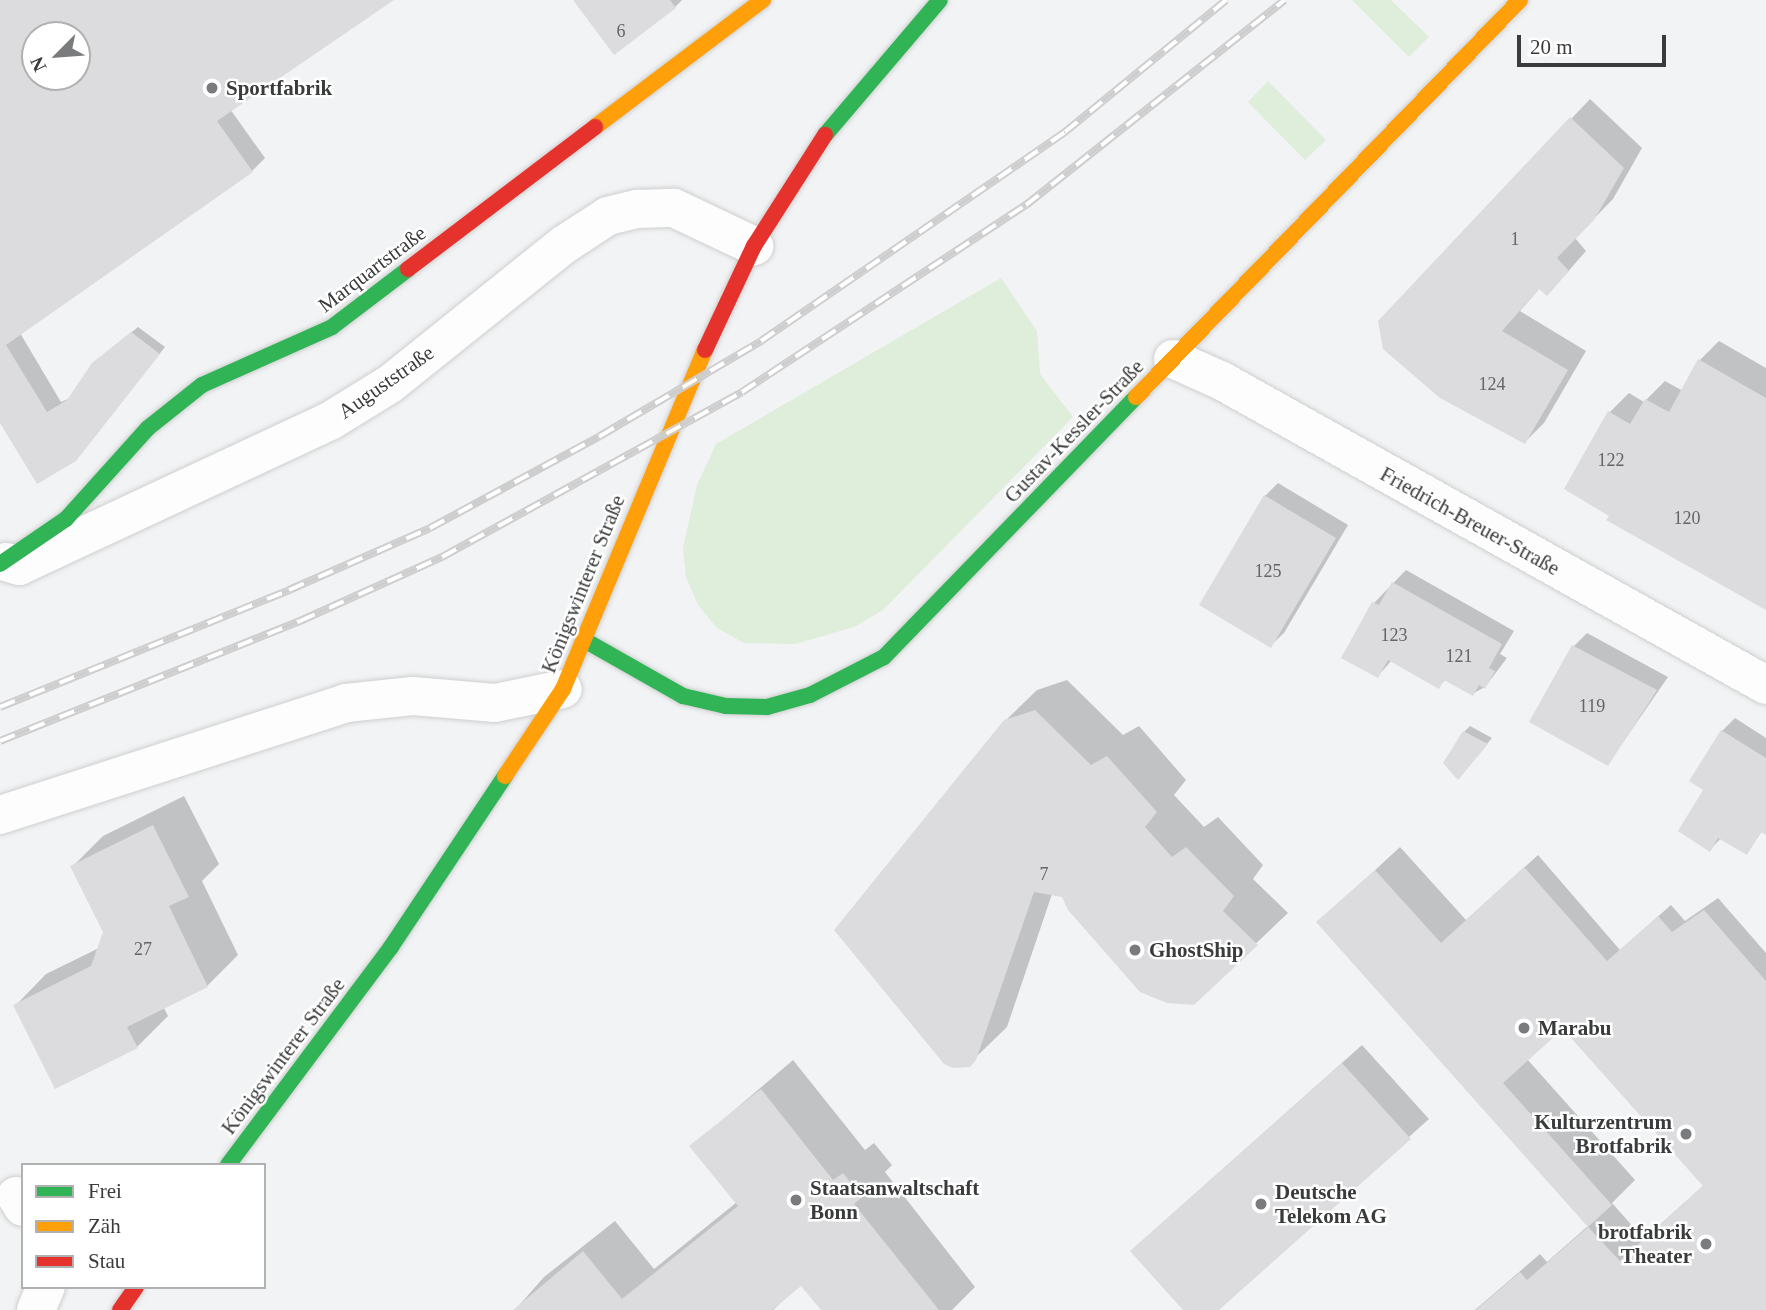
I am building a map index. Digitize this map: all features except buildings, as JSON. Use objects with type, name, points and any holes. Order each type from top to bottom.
[{"type":"street","name":"Marquartstraße","points":[[2,561],[66,519],[148,428],[202,385],[332,327],[763,0]]},
{"type":"street","name":"Königswinterer Straße","points":[[229,1163],[391,947],[563,689],[586,641],[684,395],[754,246],[810,153],[940,0]]},
{"type":"street","name":"Gustav-Kessler-Straße","points":[[586,641],[683,696],[726,706],[767,707],[848,679],[884,657],[1520,0]]},
{"type":"street","name":"Auguststraße","points":[[2,561],[19,566],[330,421],[390,384],[565,244],[608,216],[637,209],[674,208],[720,226],[754,246]]},
{"type":"street","name":"Friedrich-Breuer-Straße","points":[[1173,359],[1222,380],[1766,685]]},
{"type":"street","points":[[0,816],[346,703],[413,696],[495,703],[563,689]]},
{"type":"street","points":[[36,1310],[45,1289]]},
{"type":"street","points":[[120,1310],[135,1289]]},
{"type":"green space","points":[[1352,0],[1391,0],[1429,37],[1409,57]]},
{"type":"green space","points":[[1268,81],[1326,140],[1305,160],[1248,102]]},
{"type":"green space","points":[[1001,278],[1037,331],[1040,374],[1073,417],[883,610],[854,627],[795,644],[744,643],[717,628],[698,605],[686,577],[683,548],[697,485],[716,444]]},
{"type":"railway","points":[[0,707],[289,590],[430,528],[600,436],[761,341],[1065,132],[1226,0]]},
{"type":"railway","points":[[0,741],[300,621],[442,557],[742,392],[1026,205],[1285,0]]},
{"type":"traffic: fast","points":[[825,135],[940,0]]},
{"type":"traffic: fast","points":[[0,564],[66,519],[148,428],[202,385],[332,327],[408,269]]},
{"type":"traffic: fast","points":[[586,641],[683,696],[726,706],[767,707],[810,695],[884,657],[1136,397]]},
{"type":"traffic: fast","points":[[229,1163],[391,947],[505,776]]},
{"type":"traffic: slow","points":[[595,127],[763,0]]},
{"type":"traffic: slow","points":[[1136,397],[1520,0]]},
{"type":"traffic: slow","points":[[505,776],[563,689],[705,350]]},
{"type":"traffic: jam","points":[[408,269],[595,127]]},
{"type":"traffic: jam","points":[[705,350],[754,246],[825,135]]},
{"type":"traffic: jam","points":[[120,1310],[135,1289]]},
{"type":"place","name":"Sportfabrik","points":[[212,88]]},
{"type":"place","name":"GhostShip","points":[[1135,950]]},
{"type":"place","name":"Marabu","points":[[1524,1028]]},
{"type":"place","name":"Kulturzentrum Brotfabrik","points":[[1686,1134]]},
{"type":"place","name":"Staatsanwaltschaft Bonn","points":[[796,1200]]},
{"type":"place","name":"Deutsche Telekom AG","points":[[1261,1204]]},
{"type":"place","name":"brotfabrik Theater","points":[[1706,1244]]}]
